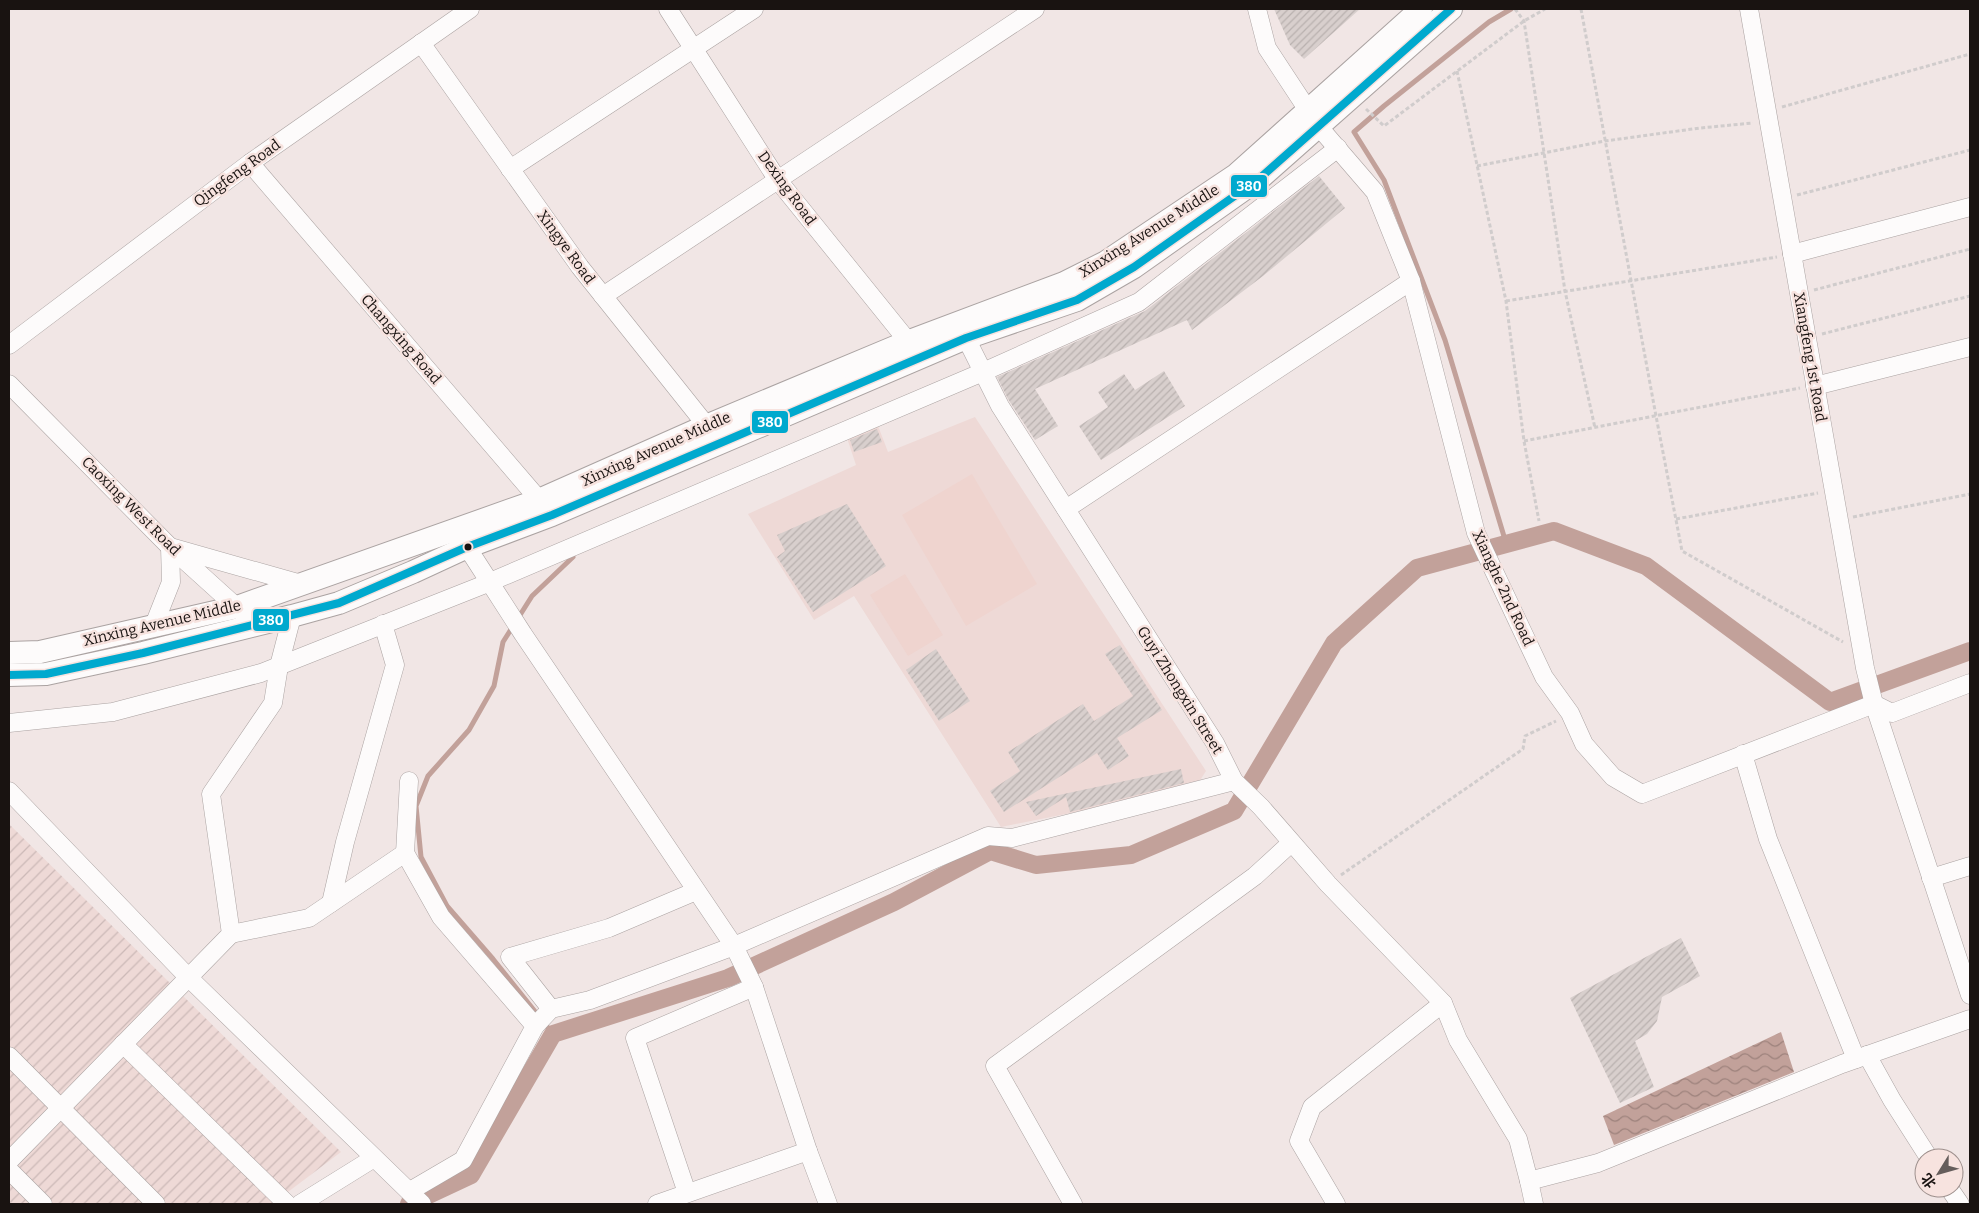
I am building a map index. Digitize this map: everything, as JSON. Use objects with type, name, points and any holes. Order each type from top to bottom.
[{"type":"main road","name":"Xinxing Avenue Middle","points":[[9,675],[46,674],[143,653],[339,603],[467,547],[706,426],[914,350],[966,338],[1078,300],[1134,267],[1260,178],[1314,119],[1421,9]]},
{"type":"main road","name":"Xinxing Avenue Middle","points":[[9,653],[40,652],[237,607],[301,584],[546,508],[720,444],[914,350],[1064,283],[1106,262],[1236,175],[1314,119],[1353,96],[1451,9]]},
{"type":"street","name":"Qingfeng Road","points":[[9,345],[250,162],[470,9]]},
{"type":"street","name":"Dexing Road","points":[[668,9],[777,179],[914,350]]},
{"type":"street","points":[[510,169],[754,9]]},
{"type":"street","points":[[603,296],[1035,9]]},
{"type":"street","name":"Xianghe 2nd Road","points":[[1257,9],[1268,48],[1314,119],[1375,192],[1411,281],[1476,533],[1544,677],[1570,713],[1584,744],[1613,777],[1642,794],[1874,704]]},
{"type":"street","name":"Xiangfeng 1st Road","points":[[1749,9],[1864,661],[1874,704],[1970,995]]},
{"type":"street","name":"Xingye Road","points":[[421,43],[580,267],[720,444]]},
{"type":"street","points":[[9,723],[113,712],[261,673],[490,582],[983,372],[1139,302],[1338,148]]},
{"type":"street","name":"Changxing Road","points":[[250,162],[546,508]]},
{"type":"street","points":[[1792,254],[1970,207]]},
{"type":"street","points":[[1066,509],[1411,281]]},
{"type":"street","name":"Guyi Zhongxin Street","points":[[966,338],[1000,406],[1215,743],[1234,781],[1261,807],[1328,884],[1443,1003]]},
{"type":"street","points":[[1815,386],[1970,347]]},
{"type":"street","name":"Caoxing West Road","points":[[9,384],[170,547],[256,625]]},
{"type":"street","points":[[154,625],[171,582],[170,547],[301,584]]},
{"type":"street","points":[[467,547],[502,603],[734,946],[754,987],[808,1151],[828,1204]]},
{"type":"street","points":[[231,934],[211,794],[273,703],[279,666],[292,616]]},
{"type":"street","points":[[331,903],[360,786],[395,665],[384,624]]},
{"type":"street","points":[[1874,704],[1892,713],[1970,683]]},
{"type":"street","points":[[1743,754],[1768,839],[1862,1057],[1923,1148]]},
{"type":"street","points":[[409,781],[405,853],[441,917],[534,1026]]},
{"type":"street","points":[[410,1191],[463,1160],[534,1026],[550,1009],[590,1000],[734,946],[988,836],[1012,838],[1234,781]]},
{"type":"street","points":[[12,801],[188,977],[422,1204]]},
{"type":"street","points":[[1073,1204],[995,1066],[1255,876],[1291,843]]},
{"type":"street","points":[[9,1161],[231,934],[309,918],[405,853]]},
{"type":"street","points":[[1931,878],[1970,866]]},
{"type":"street","points":[[550,1009],[510,957],[609,928],[696,891]]},
{"type":"street","points":[[687,1192],[635,1038],[754,987]]},
{"type":"street","points":[[1336,1204],[1300,1141],[1312,1107],[1443,1003],[1458,1040],[1518,1139],[1534,1204]]},
{"type":"street","points":[[1529,1181],[1598,1163],[1862,1057],[1970,1019]]},
{"type":"street","points":[[123,1044],[287,1204]]},
{"type":"street","points":[[9,1056],[156,1204]]},
{"type":"street","points":[[657,1204],[808,1151]]},
{"type":"street","points":[[300,1204],[374,1158]]},
{"type":"street","points":[[9,1170],[43,1204]]},
{"type":"path","points":[[1515,9],[1524,21],[1565,291],[1595,428]]},
{"type":"path","points":[[1353,96],[1384,126],[1524,21],[1545,9]]},
{"type":"path","points":[[1581,9],[1682,551],[1864,661]]},
{"type":"path","points":[[1477,166],[1605,141],[1700,128],[1768,116],[1970,54]]},
{"type":"path","points":[[1457,71],[1506,301],[1524,441],[1539,521]]},
{"type":"path","points":[[1782,199],[1970,150]]},
{"type":"path","points":[[1799,294],[1970,249]]},
{"type":"path","points":[[1506,301],[1792,254]]},
{"type":"path","points":[[1807,338],[1970,296]]},
{"type":"path","points":[[1524,441],[1815,386]]},
{"type":"path","points":[[1676,519],[1834,490]]},
{"type":"path","points":[[1839,520],[1970,494]]},
{"type":"path","points":[[1328,884],[1523,748],[1525,736],[1570,713]]},
{"type":"shaded area","points":[[975,417],[1206,771],[1195,788],[1001,827],[854,596],[814,620],[748,514],[856,465],[844,429],[875,418],[888,452]]},
{"type":"shaded area","points":[[972,474],[1037,584],[966,626],[902,515]]},
{"type":"shaded area","points":[[905,574],[943,635],[908,656],[870,595]]},
{"type":"shaded area","points":[[9,824],[341,1152],[272,1204],[9,1204]]},
{"type":"water","points":[[1781,1032],[1794,1072],[1614,1145],[1603,1116]]},
{"type":"building","points":[[1274,9],[1360,9],[1304,59],[1290,45]]},
{"type":"building","points":[[1319,176],[1345,208],[1263,276],[1192,330],[1187,320],[1035,389],[1058,426],[1035,440],[1008,399],[997,377],[1145,311]]},
{"type":"building","points":[[1164,371],[1185,406],[1101,460],[1079,426],[1108,407],[1098,392],[1124,374],[1135,390]]},
{"type":"building","points":[[877,429],[882,442],[854,452],[850,440]]},
{"type":"building","points":[[847,504],[886,566],[813,612],[777,557],[785,551],[777,535]]},
{"type":"building","points":[[1120,645],[1162,710],[1117,738],[1129,756],[1108,770],[1097,753],[1004,812],[990,791],[1020,771],[1008,752],[1083,704],[1094,721],[1133,696],[1105,654]]},
{"type":"building","points":[[936,649],[970,701],[939,721],[906,670]]},
{"type":"building","points":[[1181,769],[1184,783],[1070,812],[1066,797],[1036,816],[1026,802]]},
{"type":"building","points":[[1681,938],[1700,976],[1662,997],[1657,1021],[1647,1034],[1635,1041],[1654,1087],[1620,1103],[1570,998]]},
{"type":"waterway","points":[[1506,543],[1445,340],[1384,180],[1354,132],[1489,22],[1511,9]]},
{"type":"waterway","points":[[409,1204],[471,1175],[553,1034],[728,978],[894,902],[990,851],[1036,865],[1131,855],[1234,811],[1334,643],[1417,568],[1554,531],[1646,566],[1830,702],[1970,651]]},
{"type":"waterway","points":[[553,1034],[493,959],[447,906],[421,857],[416,806],[428,776],[469,730],[494,686],[503,642],[532,596],[573,557]]},
{"type":"transit line","name":"380","points":[[9,675],[46,674],[143,653],[339,603],[467,547],[552,515],[966,338],[1077,300],[1134,267],[1260,178],[1451,9]]}]
